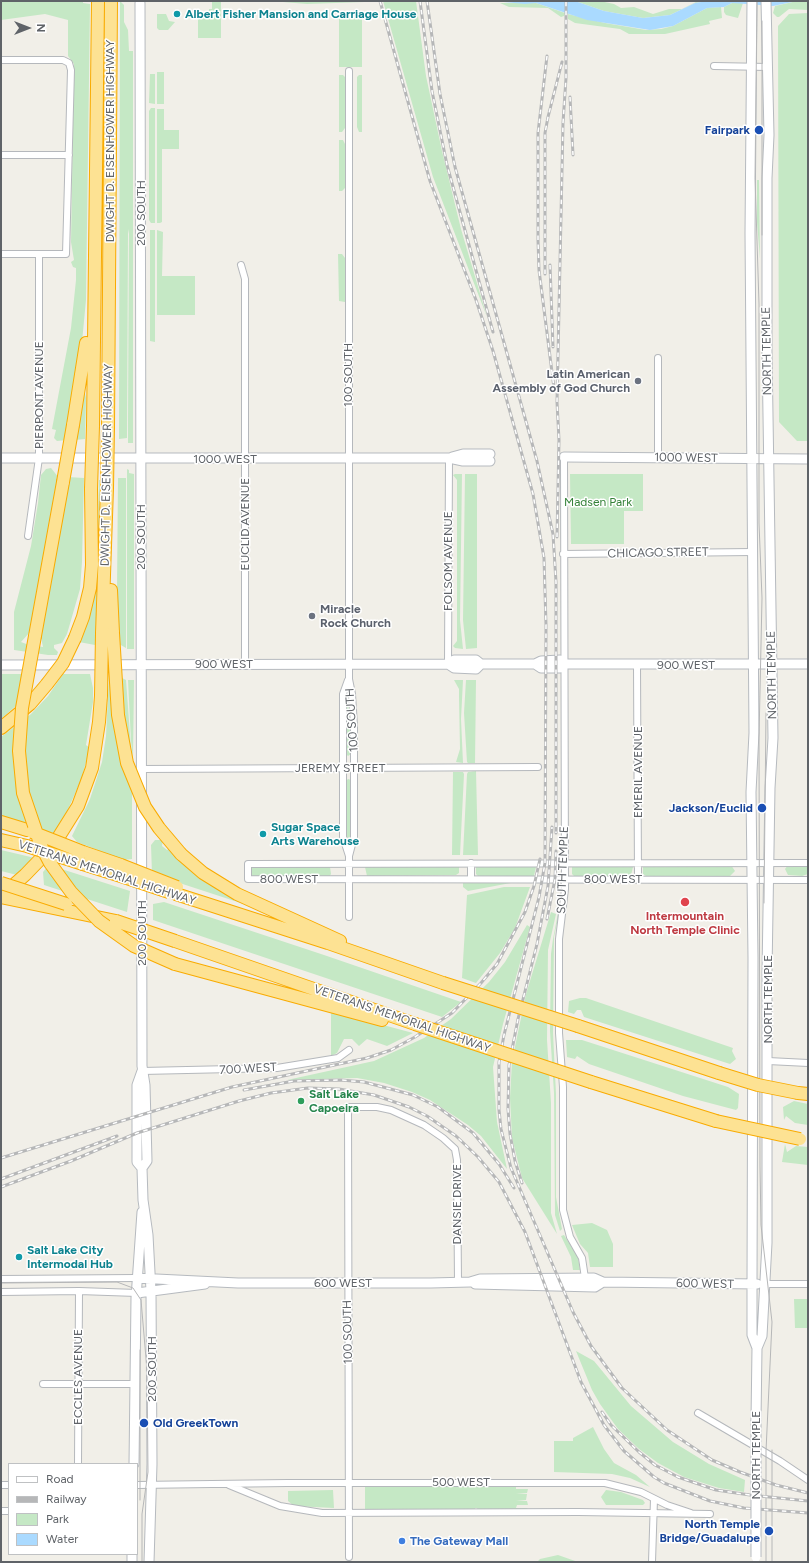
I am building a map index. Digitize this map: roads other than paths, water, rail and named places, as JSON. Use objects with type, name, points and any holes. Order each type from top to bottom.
[{"type":"highway","name":"DWIGHT D. EISENHOWER HIGHWAY","points":[[108,633],[106,521],[111,3]]},
{"type":"highway","name":"DWIGHT D. EISENHOWER HIGHWAY","points":[[1,728],[30,704],[62,663],[76,638],[84,617],[90,588],[92,565],[91,489],[98,4]]},
{"type":"highway","points":[[94,276],[85,356],[22,708],[19,751],[23,793],[41,846],[71,892],[103,925],[134,946],[175,964],[415,1026]]},
{"type":"highway","points":[[1,896],[29,871],[53,846],[78,806],[92,768],[99,722],[100,696],[108,633]]},
{"type":"highway","points":[[108,633],[119,726],[127,763],[145,807],[159,828],[181,854],[203,872],[237,894],[401,969]]},
{"type":"highway","points":[[1,822],[27,830],[83,858]]},
{"type":"highway","name":"VETERANS MEMORIAL HIGHWAY","points":[[1,840],[83,858],[121,870],[251,918],[443,984],[578,1026],[758,1085],[803,1094]]},
{"type":"highway","name":"VETERANS MEMORIAL HIGHWAY","points":[[1,883],[175,941],[415,1026],[716,1121],[804,1140]]},
{"type":"highway","points":[[1,896],[51,906],[116,922]]},
{"type":"main road","name":"NORTH TEMPLE","points":[[752,1],[750,67],[754,664],[754,733],[751,792],[751,879],[754,958],[752,1335],[757,1348]]},
{"type":"main road","name":"NORTH TEMPLE","points":[[756,1560],[757,1348],[762,1336],[767,1243],[767,972],[773,664],[767,351],[768,67],[766,1]]},
{"type":"main road","name":"200 SOUTH","points":[[140,3],[142,1071],[137,1085],[137,1162],[142,1168],[143,1200],[148,1235],[151,1279],[151,1485],[149,1562]]},
{"type":"main road","name":"1000 WEST","points":[[1,458],[449,458],[463,461],[490,458]]},
{"type":"main road","name":"1000 WEST","points":[[564,458],[808,459]]},
{"type":"main road","name":"900 WEST","points":[[1,665],[448,664],[454,668],[476,668],[481,664],[535,664],[541,668],[560,668],[564,664],[808,664]]},
{"type":"main road","name":"200 SOUTH","points":[[134,1463],[136,1278],[143,1200]]},
{"type":"main road","name":"600 WEST","points":[[136,1278],[216,1282],[458,1283],[480,1279],[594,1278],[602,1282],[765,1284]]},
{"type":"main road","name":"600 WEST","points":[[136,1293],[216,1282]]},
{"type":"main road","name":"600 WEST","points":[[470,1282],[480,1285],[595,1287],[602,1282]]},
{"type":"street","points":[[1,60],[63,60],[69,63],[71,70],[66,254],[1,254]]},
{"type":"street","points":[[714,66],[768,67]]},
{"type":"street","name":"100 SOUTH","points":[[349,71],[348,679],[352,694],[354,718],[354,837],[349,856],[349,917]]},
{"type":"street","points":[[1,155],[69,155]]},
{"type":"street","name":"PIERPONT AVENUE","points":[[28,536],[39,458],[38,254]]},
{"type":"street","name":"EUCLID AVENUE","points":[[241,265],[245,279],[245,664]]},
{"type":"street","points":[[658,358],[658,458]]},
{"type":"street","name":"FOLSOM AVENUE","points":[[448,664],[449,458]]},
{"type":"street","name":"SOUTH TEMPLE","points":[[564,458],[563,554],[565,878],[560,939],[559,992],[559,1043],[563,1093],[562,1210],[570,1237],[582,1258],[585,1278]]},
{"type":"street","name":"CHICAGO STREET","points":[[563,554],[753,552]]},
{"type":"street","name":"EMERIL AVENUE","points":[[637,664],[638,879]]},
{"type":"street","name":"100 SOUTH","points":[[348,679],[343,694],[343,837],[349,856]]},
{"type":"street","name":"JEREMY STREET","points":[[142,768],[538,767]]},
{"type":"street","name":"800 WEST","points":[[808,863],[638,862],[248,864],[248,879],[565,878],[808,880]]},
{"type":"street","points":[[471,863],[471,879]]},
{"type":"street","name":"700 WEST","points":[[142,1071],[277,1068],[338,1058],[349,1050]]},
{"type":"street","points":[[768,1061],[808,1063]]},
{"type":"street","name":"100 SOUTH","points":[[348,1107],[349,1557]]},
{"type":"street","name":"DANSIE DRIVE","points":[[348,1107],[376,1107],[391,1110],[424,1125],[443,1138],[455,1149],[457,1160],[458,1283]]},
{"type":"street","name":"600 WEST","points":[[1,1279],[136,1278]]},
{"type":"street","name":"600 WEST","points":[[765,1284],[808,1284]]},
{"type":"street","name":"600 WEST","points":[[1,1292],[79,1291],[136,1293]]},
{"type":"street","name":"ECCLES AVENUE","points":[[78,1463],[79,1291]]},
{"type":"street","points":[[43,1384],[135,1384]]},
{"type":"street","points":[[698,1413],[780,1461],[808,1480]]},
{"type":"street","name":"500 WEST","points":[[138,1485],[605,1483],[641,1492],[654,1499],[691,1513]]},
{"type":"street","name":"500 WEST","points":[[226,1484],[270,1503],[313,1513],[652,1512],[710,1514]]},
{"type":"street","points":[[652,1562],[652,1512],[654,1499]]},
{"type":"water","points":[[493,1],[575,1],[604,11],[643,18],[670,15],[695,3],[707,1],[797,1],[773,6],[732,3],[724,7],[707,8],[673,26],[650,30],[587,20],[536,3],[525,4]]},
{"type":"tram line","points":[[757,1],[755,178],[759,304],[759,523],[762,598],[759,737],[760,1167],[761,1225],[772,1322],[766,1451],[766,1562]]},
{"type":"tram line","points":[[762,21],[762,235]]},
{"type":"tram line","points":[[764,903],[766,713]]},
{"type":"tram line","points":[[1,1283],[117,1282],[133,1288],[141,1300],[147,1370],[148,1472],[142,1514],[142,1562]]},
{"type":"tram line","points":[[140,1350],[140,1500]]},
{"type":"tram line","points":[[772,1450],[772,1562]]},
{"type":"railway","points":[[380,1],[430,181],[476,300],[493,351],[533,494],[544,558],[546,625],[545,863],[539,897],[504,1035],[499,1062],[499,1110],[501,1129],[511,1168],[573,1312],[591,1346],[622,1388],[667,1430],[712,1460],[776,1485],[808,1493]]},
{"type":"railway","points":[[420,1],[432,91],[447,165],[493,332]]},
{"type":"railway","points":[[427,1],[440,94],[455,167],[537,461],[553,534],[556,582],[556,833]]},
{"type":"railway","points":[[557,537],[559,440],[557,402],[563,123],[566,78],[566,1]]},
{"type":"railway","points":[[547,56],[538,133],[538,240],[539,270],[554,388]]},
{"type":"railway","points":[[545,274],[545,133],[562,62]]},
{"type":"railway","points":[[570,97],[573,155]]},
{"type":"railway","points":[[550,265],[553,347]]},
{"type":"railway","points":[[522,1183],[515,1161],[510,1134],[508,1109],[509,1065],[518,1019],[537,944],[548,886],[552,827]]},
{"type":"railway","points":[[547,919],[555,879],[556,851]]},
{"type":"railway","points":[[1,1158],[232,1087],[367,1058],[391,1050],[415,1037],[452,1013],[497,964],[525,912],[534,886],[540,859]]},
{"type":"railway","points":[[244,1090],[294,1081],[341,1080],[364,1082],[413,1095],[438,1107],[473,1133],[499,1164],[514,1188]]},
{"type":"railway","points":[[1,1187],[71,1161],[137,1133],[239,1101],[271,1093],[308,1088],[339,1089],[374,1095],[409,1107],[427,1116],[456,1136],[478,1157],[499,1182],[525,1232],[581,1382],[604,1425],[624,1451],[654,1477],[664,1483],[710,1501],[744,1508],[808,1513]]},
{"type":"railway","points":[[1,1179],[117,1136]]},
{"type":"railway","points":[[602,1412],[611,1425],[639,1452],[655,1465],[678,1477],[716,1490],[808,1501]]},
{"type":"place","name":"Albert Fisher Mansion and Carriage House","points":[[177,14]]},
{"type":"place","name":"Fairpark","points":[[759,130]]},
{"type":"place","name":"Latin American Assembly of God Church","points":[[638,381]]},
{"type":"place","name":"Miracle Rock Church","points":[[312,616]]},
{"type":"place","name":"Jackson/Euclid","points":[[762,808]]},
{"type":"place","name":"Sugar Space Arts Warehouse","points":[[263,834]]},
{"type":"place","name":"Intermountain North Temple Clinic","points":[[685,902]]},
{"type":"place","name":"Salt Lake Capoeira","points":[[301,1101]]},
{"type":"place","name":"Salt Lake City Intermodal Hub","points":[[19,1257]]},
{"type":"place","name":"Old GreekTown","points":[[144,1423]]},
{"type":"place","name":"North Temple Bridge/Guadalupe","points":[[769,1531]]},
{"type":"place","name":"The Gateway Mall","points":[[402,1541]]},
{"type":"park label","name":"Madsen Park","points":[[598,502]]}]
